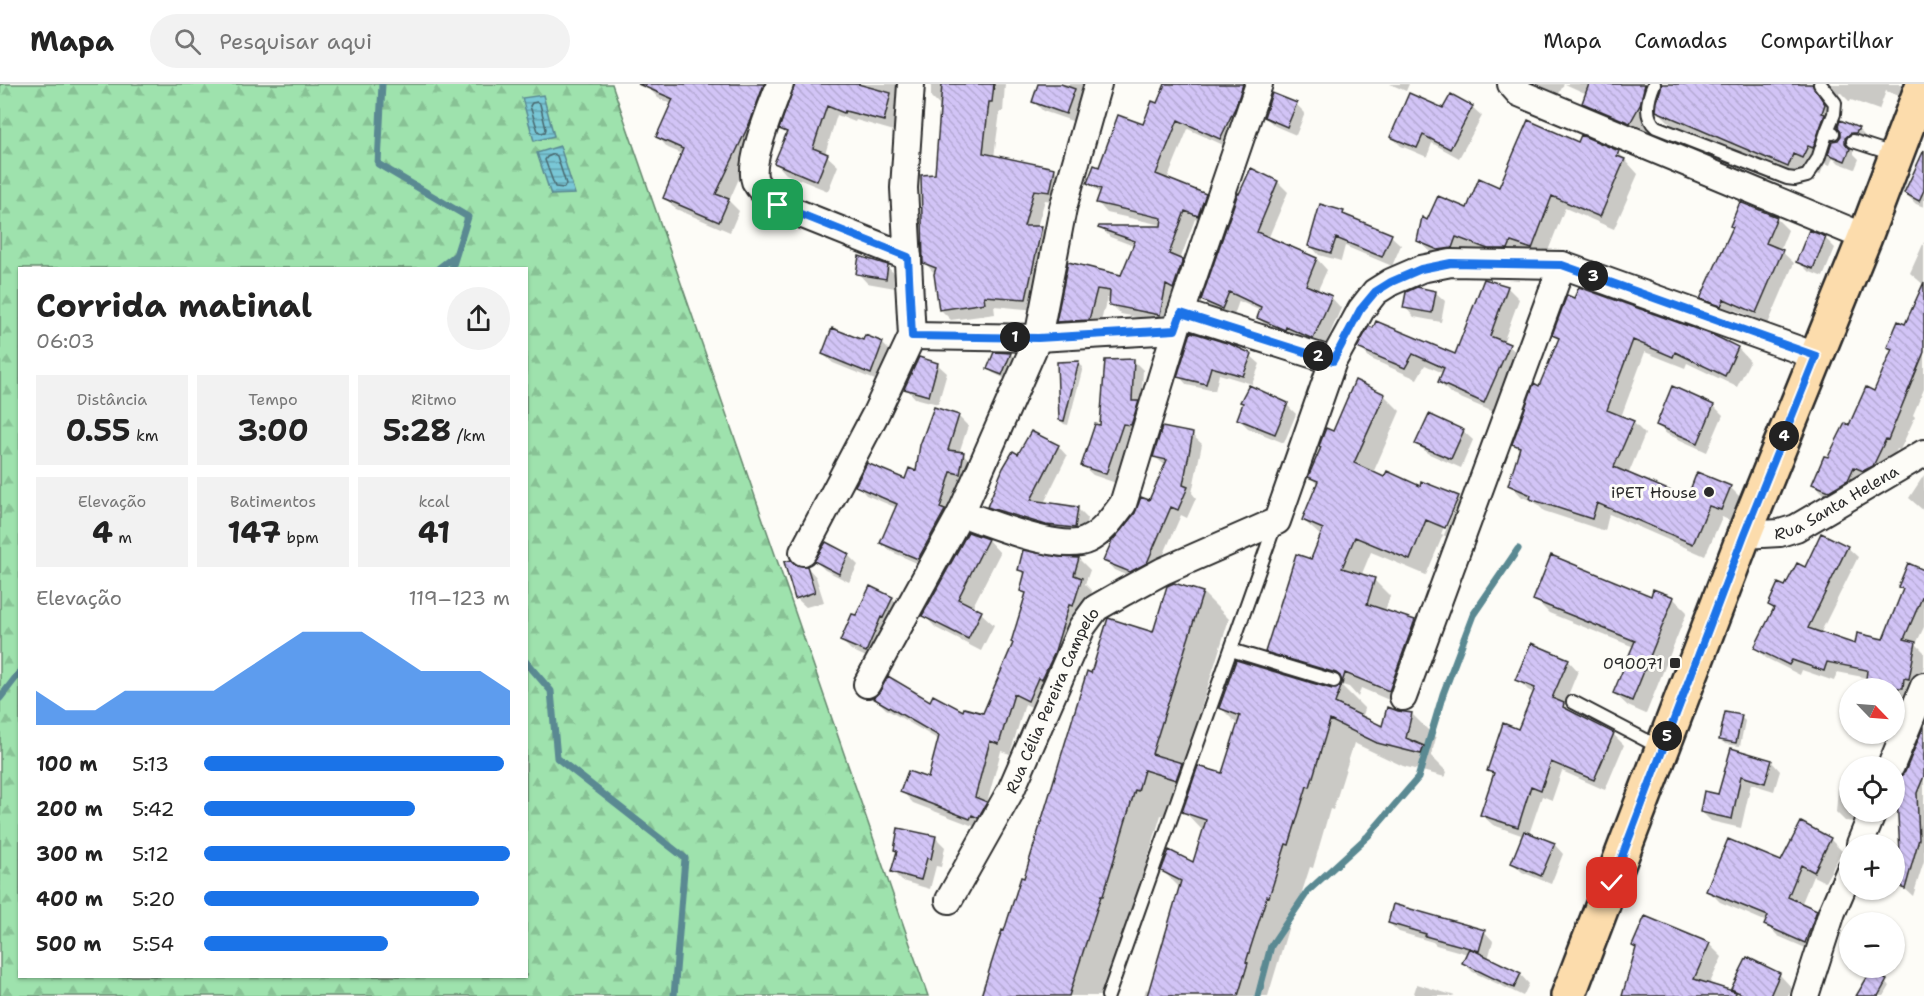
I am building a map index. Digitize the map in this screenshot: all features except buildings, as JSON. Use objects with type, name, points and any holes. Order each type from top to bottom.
[{"type":"main road","points":[[1568,996],[1744,535],[1865,237],[1923,84]]},
{"type":"street","points":[[780,84],[756,152],[754,179],[764,193],[778,205],[908,257]]},
{"type":"street","points":[[803,552],[875,415],[912,336],[904,188],[911,84]]},
{"type":"street","points":[[867,684],[961,513],[1038,338],[1063,207],[1098,84]]},
{"type":"street","points":[[961,513],[993,525],[1057,543],[1086,541],[1106,526],[1123,504],[1178,322],[1259,84]]},
{"type":"street","points":[[1510,84],[1519,93],[1865,237]]},
{"type":"street","points":[[1277,521],[1333,361],[1360,310],[1375,292],[1421,269],[1451,263],[1562,265],[1816,356]]},
{"type":"street","points":[[1403,698],[1562,265]]},
{"type":"street","points":[[912,336],[1038,338],[1178,322],[1333,361]]},
{"type":"street","name":"Rua Santa Helena","points":[[1744,535],[1780,533],[1796,528],[1924,453]]},
{"type":"street","name":"Rua Célia Pereira Campelo","points":[[949,900],[1011,790],[1082,627],[1096,608],[1163,571],[1277,521]]},
{"type":"street","points":[[1896,756],[1924,686]]},
{"type":"street","points":[[1805,996],[1839,896]]},
{"type":"lane","points":[[1654,84],[1650,92],[1647,111],[1648,118],[1656,127],[1787,178],[1795,179],[1807,176],[1818,159],[1830,132],[1835,103],[1820,84]]},
{"type":"lane","points":[[1853,141],[1897,155]]},
{"type":"lane","points":[[1108,996],[1277,521]]},
{"type":"lane","points":[[1231,650],[1334,681]]},
{"type":"lane","points":[[1573,702],[1662,748]]},
{"type":"green space","points":[[0,84],[612,84],[928,996],[0,996]]},
{"type":"water","points":[[543,95],[554,136],[534,141],[522,98]]},
{"type":"water","points":[[560,146],[575,194],[551,195],[537,153]]},
{"type":"waterway","points":[[382,84],[378,164],[468,217],[452,267]]},
{"type":"waterway","points":[[440,267],[456,255]]},
{"type":"waterway","points":[[1258,996],[1271,946],[1308,891],[1368,836],[1418,778],[1443,694],[1473,615],[1518,549]]},
{"type":"waterway","points":[[528,664],[551,691],[557,758],[685,858],[674,996]]},
{"type":"waterway","points":[[0,698],[18,675]]},
{"type":"place","name":"iPET House","points":[[1709,492]]},
{"type":"place","name":"090071","points":[[1675,663]]},
{"type":"route","points":[[778,205],[908,257],[912,336],[1038,338],[1175,330],[1181,313],[1333,361],[1360,310],[1375,292],[1421,269],[1451,263],[1562,265],[1816,356],[1744,535],[1612,883]]}]
